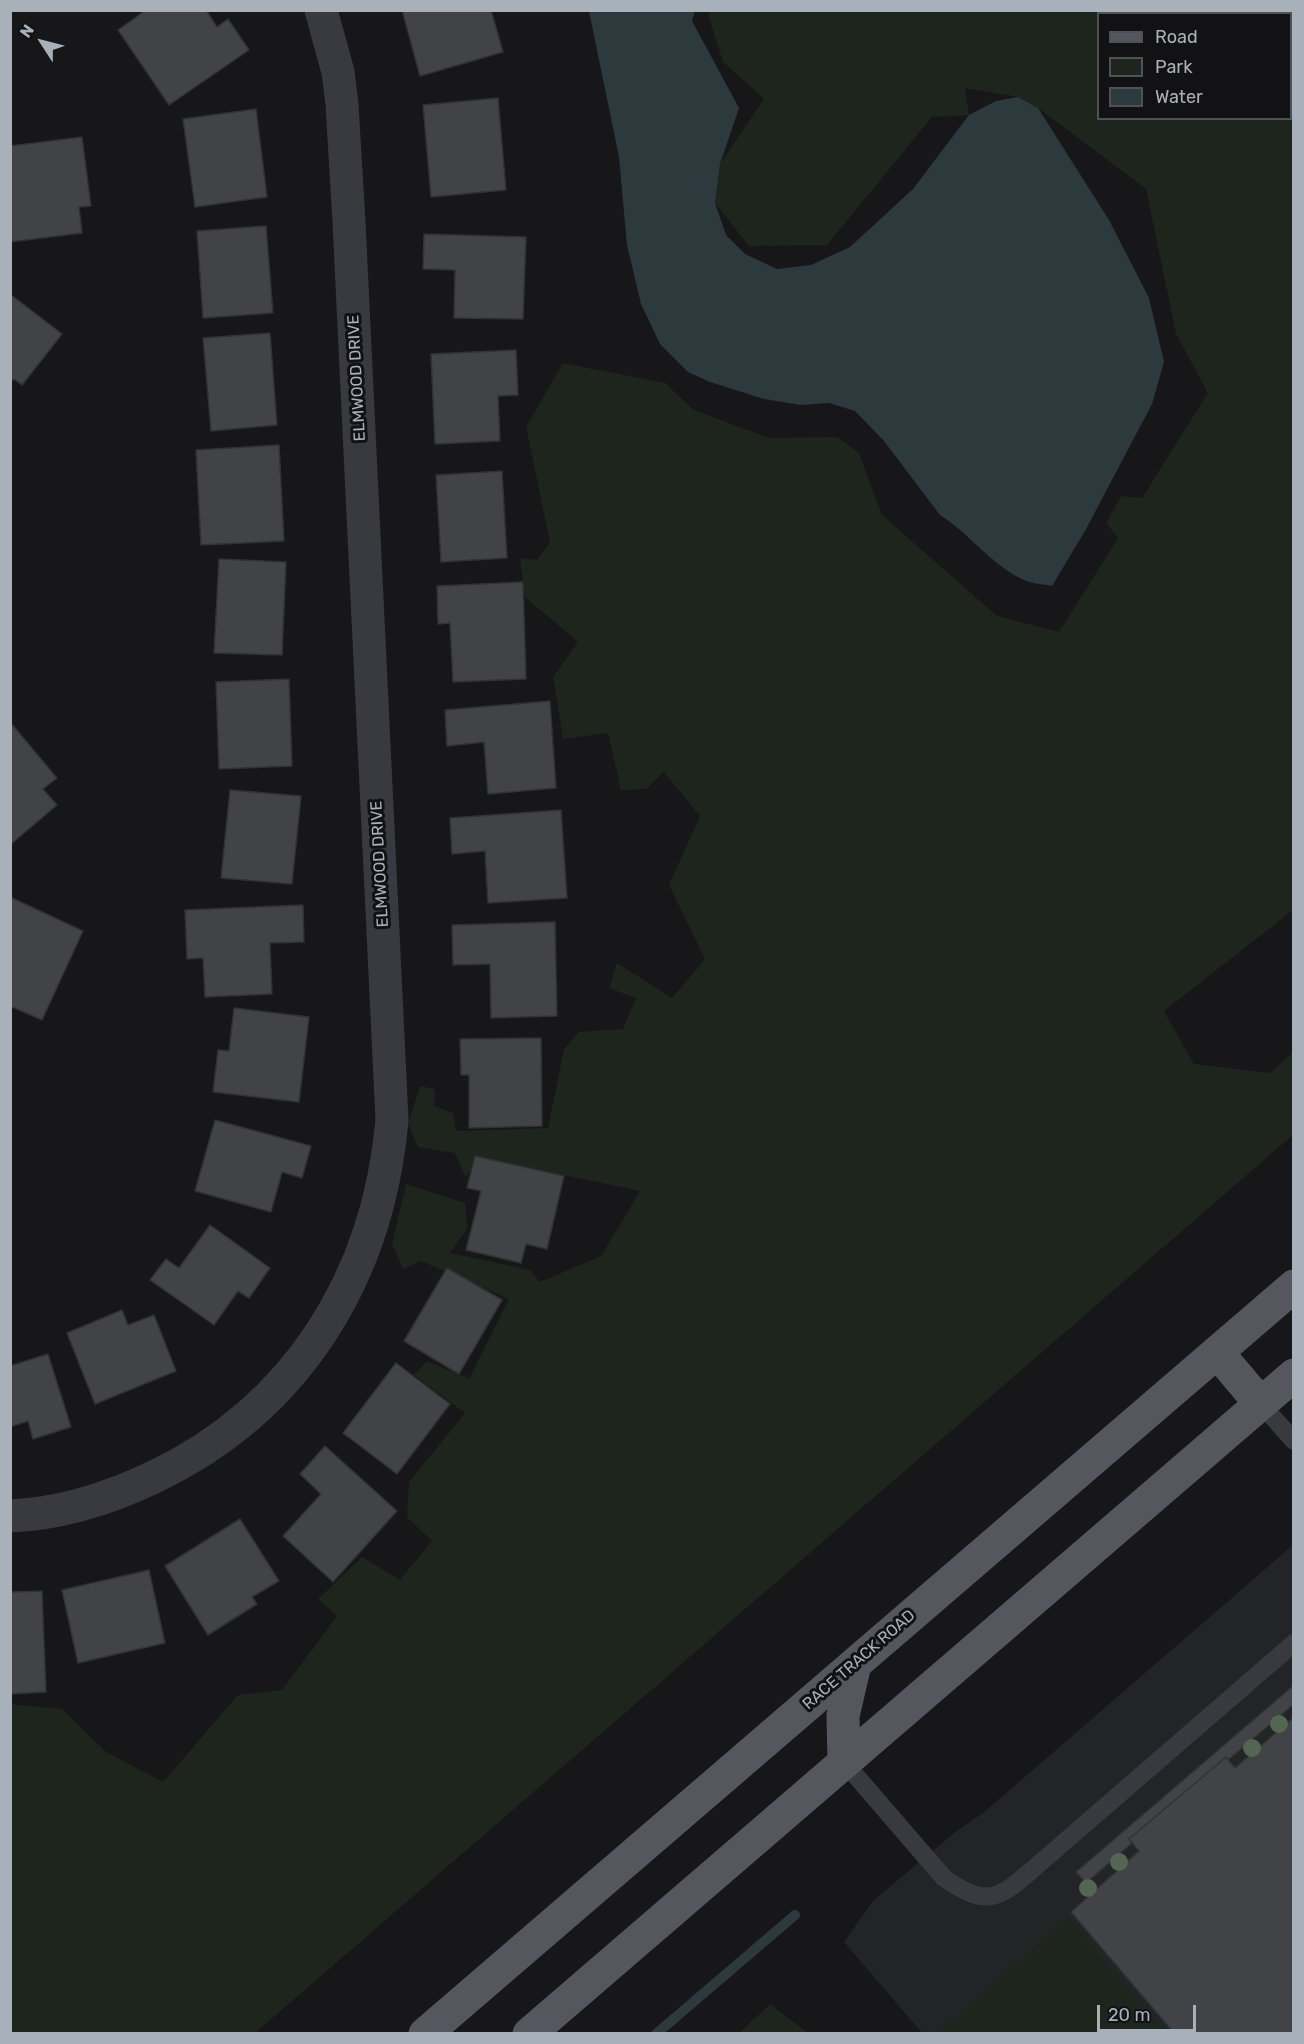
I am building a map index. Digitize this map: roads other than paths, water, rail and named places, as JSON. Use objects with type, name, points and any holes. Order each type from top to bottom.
[{"type":"main road","name":"RACE TRACK ROAD","points":[[425,2034],[1293,1286]]},
{"type":"main road","points":[[1217,1352],[1260,1403]]},
{"type":"main road","points":[[529,2034],[1293,1375]]},
{"type":"main road","points":[[844,1762],[843,1716],[855,1664]]},
{"type":"street","name":"ELMWOOD DRIVE","points":[[10,1516],[76,1506],[127,1490],[174,1467],[224,1436],[269,1398],[308,1354],[331,1318],[352,1277],[378,1200],[390,1143],[392,1120],[350,234],[338,72],[321,10]]},
{"type":"lane","points":[[1260,1403],[1293,1441]]},
{"type":"lane","points":[[844,1762],[944,1878],[963,1891],[979,1897],[994,1896],[1010,1888],[1293,1643]]},
{"type":"water","points":[[589,11],[695,11],[692,21],[739,108],[720,164],[715,203],[726,235],[745,254],[777,269],[811,265],[850,247],[913,189],[969,115],[996,101],[1018,97],[1038,108],[1109,220],[1149,298],[1164,362],[1152,404],[1085,531],[1052,586],[1027,581],[1012,574],[940,515],[884,441],[855,411],[829,403],[801,405],[764,399],[710,382],[688,372],[660,344],[641,304],[627,245],[619,157]]},
{"type":"waterway","points":[[656,2034],[795,1915]]}]
